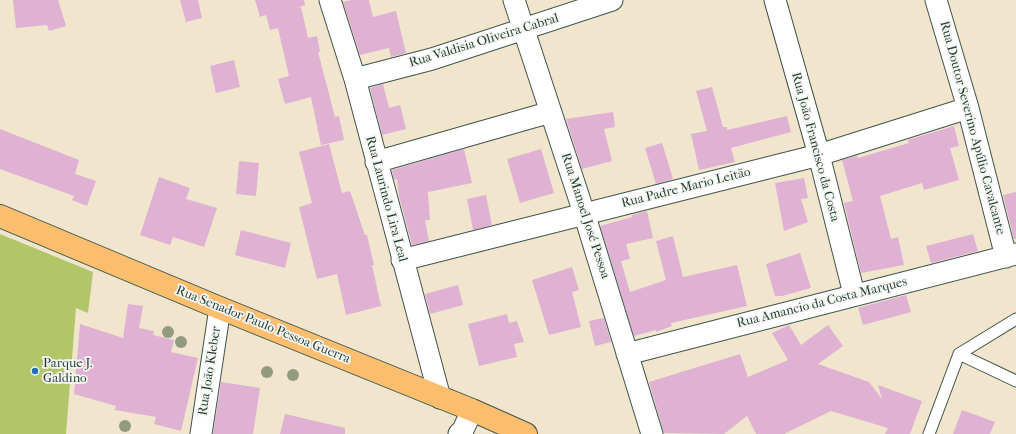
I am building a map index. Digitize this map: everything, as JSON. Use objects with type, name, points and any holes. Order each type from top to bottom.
[{"type":"main road","name":"Rua Senador Paulo Pessoa Guerra","points":[[0,216],[220,308],[472,410],[526,434]]},
{"type":"street","name":"Rua Laurindo Lira Leal","points":[[330,0],[354,79],[440,398]]},
{"type":"street","name":"Rua Manoel José Pessoa","points":[[514,0],[584,213],[652,434]]},
{"type":"street","name":"Rua Valdisia Oliveira Cabral","points":[[354,79],[432,58],[612,0]]},
{"type":"street","name":"Rua João Francisco da Costa","points":[[775,0],[818,155],[854,294]]},
{"type":"street","name":"Rua Doutor Severino Apúlio Cavalcante","points":[[936,0],[1011,256]]},
{"type":"street","name":"Rua Padre Mario Leitão","points":[[402,260],[818,155],[968,108]]},
{"type":"street","points":[[376,162],[551,112]]},
{"type":"street","name":"Rua Amancio da Costa Marques","points":[[627,354],[854,294],[1011,256]]},
{"type":"street","name":"Rua João Kleber","points":[[201,434],[220,308]]},
{"type":"street","points":[[459,434],[463,430],[472,410]]},
{"type":"lane","points":[[929,434],[959,354],[1016,319]]},
{"type":"lane","points":[[959,354],[1016,382]]},
{"type":"green space","name":"Parque J. Galdino","points":[[0,234],[93,272],[88,313],[76,308],[66,434],[0,434]]},
{"type":"building","points":[[13,0],[58,0],[66,26],[49,31],[47,25],[16,28]]},
{"type":"building","points":[[180,0],[198,0],[202,18],[186,22]]},
{"type":"building","points":[[255,0],[304,0],[305,5],[293,9],[301,7],[308,38],[317,36],[320,52],[318,52],[335,117],[339,116],[344,140],[321,145],[311,97],[285,104],[278,79],[289,76],[278,28],[270,30],[266,15],[260,17]]},
{"type":"building","points":[[352,0],[369,0],[373,17],[396,11],[406,53],[391,57],[389,48],[360,55],[343,2]]},
{"type":"building","points":[[234,60],[240,87],[216,93],[210,66]]},
{"type":"building","points":[[383,84],[389,108],[400,105],[406,129],[382,135],[370,88]]},
{"type":"building","points":[[712,87],[723,127],[727,127],[727,130],[787,116],[791,132],[731,148],[735,162],[699,170],[691,134],[707,131],[696,91]]},
{"type":"building","points":[[613,112],[615,127],[604,129],[612,161],[582,169],[566,119]]},
{"type":"building","points":[[954,126],[959,146],[950,148],[959,180],[924,190],[922,183],[880,196],[891,239],[898,237],[904,265],[861,273],[844,203],[853,201],[842,160],[857,156],[858,158],[909,143],[908,140]]},
{"type":"building","points":[[0,129],[79,160],[75,174],[96,181],[87,206],[72,200],[74,196],[0,169]]},
{"type":"building","points":[[662,143],[673,179],[656,184],[645,148]]},
{"type":"building","points":[[329,144],[342,193],[350,191],[365,235],[367,235],[381,306],[346,315],[337,274],[317,279],[299,207],[312,203],[299,152]]},
{"type":"building","points":[[464,149],[472,183],[428,192],[430,220],[425,220],[429,241],[412,245],[399,196],[397,179],[394,180],[392,170]]},
{"type":"building","points":[[541,149],[554,193],[520,203],[507,159]]},
{"type":"building","points":[[239,161],[259,163],[256,196],[236,194]]},
{"type":"building","points":[[159,177],[190,188],[186,199],[217,208],[204,247],[173,237],[170,245],[140,235]]},
{"type":"building","points":[[804,178],[808,198],[801,199],[808,222],[784,231],[775,183]]},
{"type":"building","points":[[1016,192],[1016,239],[1014,239],[1003,195]]},
{"type":"building","points":[[486,195],[492,225],[473,230],[467,199]]},
{"type":"building","points":[[647,211],[653,238],[626,244],[630,259],[621,261],[630,292],[666,280],[656,241],[673,236],[683,277],[737,265],[747,306],[671,323],[672,326],[656,332],[656,330],[634,336],[600,226]]},
{"type":"building","points":[[241,230],[291,243],[285,268],[235,255]]},
{"type":"building","points":[[973,234],[978,251],[931,263],[926,246]]},
{"type":"building","points":[[800,253],[811,288],[782,296],[775,296],[766,264]]},
{"type":"building","points":[[572,267],[579,290],[572,292],[581,327],[549,335],[532,280]]},
{"type":"building","points":[[458,285],[463,305],[430,314],[425,294]]},
{"type":"building","points":[[906,295],[911,312],[863,325],[858,308]]},
{"type":"building","points":[[128,304],[143,306],[139,328],[154,331],[153,335],[174,340],[171,352],[198,358],[181,431],[154,424],[156,417],[115,410],[116,406],[74,394],[80,324],[123,338]]},
{"type":"building","points":[[507,314],[509,323],[517,321],[524,342],[514,344],[517,357],[479,366],[468,324]]},
{"type":"building","points":[[604,318],[611,342],[595,346],[589,321]]},
{"type":"building","points":[[789,325],[801,345],[828,325],[843,346],[818,364],[869,382],[882,399],[878,385],[922,401],[910,434],[885,434],[888,428],[831,411],[784,434],[756,434],[747,416],[724,434],[664,433],[649,382],[740,354],[748,377],[788,360],[772,333]]},
{"type":"building","points":[[221,382],[260,388],[253,434],[213,434]]},
{"type":"building","points":[[962,410],[995,422],[990,434],[953,434]]},
{"type":"building","points":[[285,414],[345,428],[345,434],[280,434]]},
{"type":"place","name":"Parque J. Galdino","points":[[35,371]]}]
